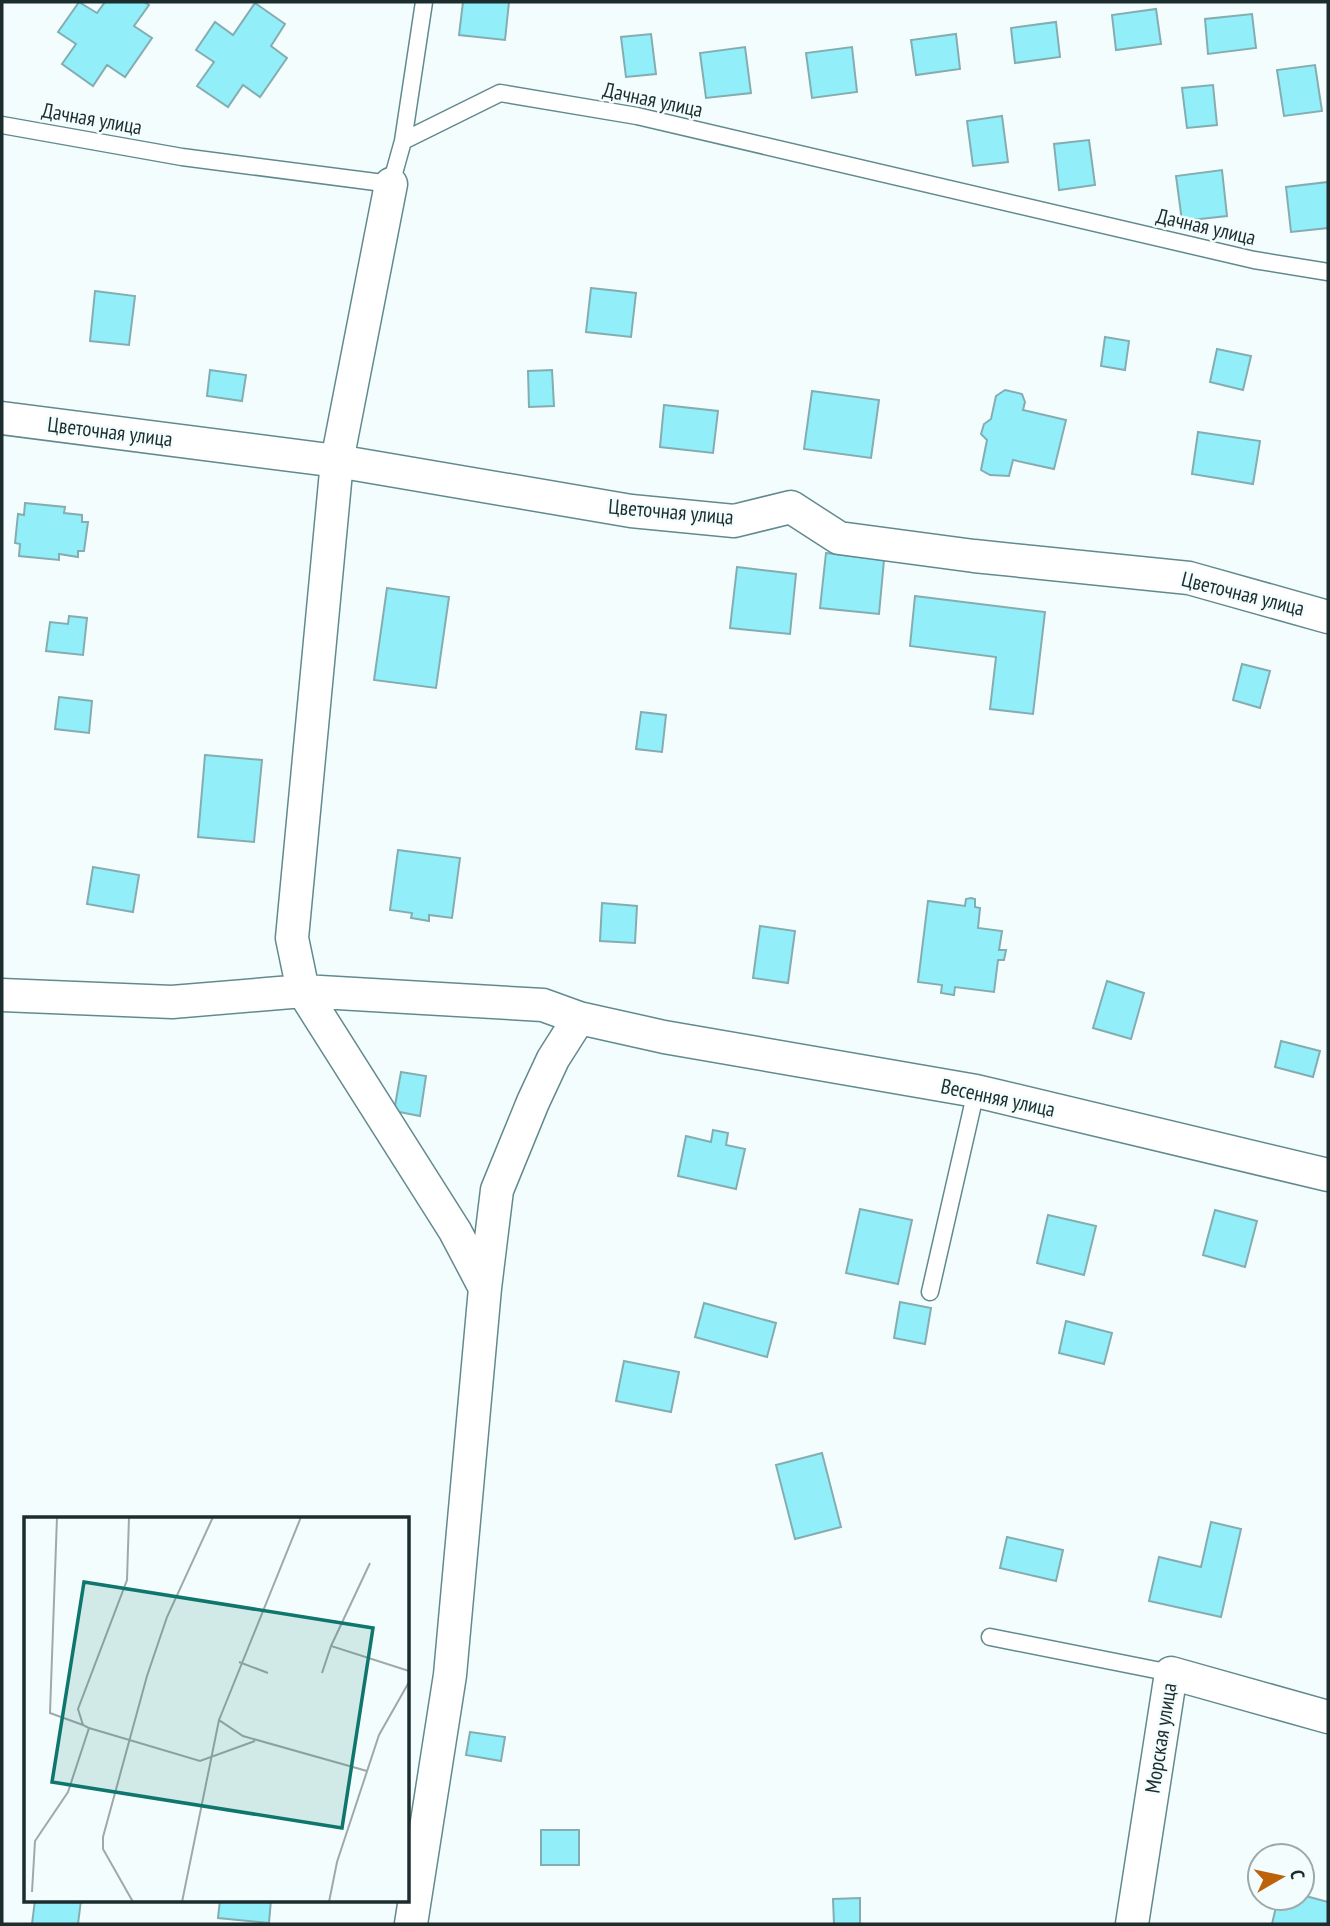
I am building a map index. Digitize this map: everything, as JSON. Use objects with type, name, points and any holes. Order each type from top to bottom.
[{"type":"street","points":[[391,184],[337,461],[292,938],[303,992],[455,1231],[485,1288]]},
{"type":"street","name":"Цветочная улица","points":[[2,418],[337,461],[631,511],[734,521],[791,507],[839,538],[974,556],[1189,578],[1328,617]]},
{"type":"street","name":"Весенняя улица","points":[[2,995],[172,1002],[303,992],[543,1005],[579,1018],[664,1037],[975,1091],[1328,1175]]},
{"type":"street","points":[[411,1924],[450,1675],[485,1288],[498,1190],[553,1059],[579,1018]]},
{"type":"street","name":"Морская улица","points":[[1132,1924],[1171,1673],[1328,1717]]},
{"type":"lane","points":[[391,184],[403,141],[424,2]]},
{"type":"lane","name":"Дачная улица","points":[[403,141],[500,93],[637,116],[1254,260],[1328,272]]},
{"type":"lane","name":"Дачная улица","points":[[2,125],[182,157],[391,184]]},
{"type":"lane","points":[[930,1292],[975,1091]]},
{"type":"lane","points":[[990,1637],[1171,1673]]},
{"type":"building","points":[[79,2],[97,13],[105,2],[144,2],[149,5],[134,26],[152,38],[125,77],[107,65],[93,86],[62,64],[76,44],[58,32]]},
{"type":"building","points":[[463,2],[509,2],[505,40],[459,35]]},
{"type":"building","points":[[255,3],[285,24],[271,46],[287,58],[260,97],[243,85],[228,107],[197,86],[214,62],[196,50],[215,22],[233,35]]},
{"type":"building","points":[[1156,9],[1161,44],[1116,50],[1112,15]]},
{"type":"building","points":[[1252,14],[1256,48],[1208,54],[1205,19]]},
{"type":"building","points":[[1056,22],[1060,57],[1015,63],[1011,28]]},
{"type":"building","points":[[651,34],[656,74],[626,77],[621,37]]},
{"type":"building","points":[[956,34],[960,69],[916,75],[911,40]]},
{"type":"building","points":[[745,47],[751,93],[706,98],[700,53]]},
{"type":"building","points":[[852,47],[857,92],[812,98],[806,53]]},
{"type":"building","points":[[1315,65],[1322,111],[1284,116],[1277,70]]},
{"type":"building","points":[[1213,85],[1217,125],[1187,128],[1182,88]]},
{"type":"building","points":[[1002,116],[1008,162],[973,166],[967,121]]},
{"type":"building","points":[[1089,140],[1095,185],[1059,190],[1054,144]]},
{"type":"building","points":[[1222,170],[1227,216],[1182,221],[1176,176]]},
{"type":"building","points":[[1328,182],[1328,228],[1291,232],[1286,187]]},
{"type":"building","points":[[591,288],[636,293],[631,337],[586,332]]},
{"type":"building","points":[[95,291],[135,296],[129,345],[90,341]]},
{"type":"building","points":[[1105,337],[1129,341],[1125,370],[1101,366]]},
{"type":"building","points":[[1217,349],[1251,356],[1243,390],[1210,382]]},
{"type":"building","points":[[210,370],[246,375],[242,401],[207,396]]},
{"type":"building","points":[[552,370],[554,406],[529,407],[528,371]]},
{"type":"building","points":[[1005,390],[1022,394],[1025,402],[1023,410],[1066,420],[1054,469],[1013,460],[1009,476],[990,475],[981,470],[987,440],[981,434],[984,424],[991,419],[996,396]]},
{"type":"building","points":[[812,391],[879,400],[871,458],[804,449]]},
{"type":"building","points":[[664,405],[718,411],[713,453],[660,447]]},
{"type":"building","points":[[1198,432],[1260,441],[1253,484],[1192,474]]},
{"type":"building","points":[[25,503],[65,507],[64,513],[82,515],[82,522],[88,522],[84,551],[78,551],[78,557],[59,554],[59,560],[19,556],[20,544],[15,543],[18,514],[24,515]]},
{"type":"building","points":[[826,553],[884,560],[879,614],[820,608]]},
{"type":"building","points":[[737,567],[796,574],[790,634],[730,628]]},
{"type":"building","points":[[387,588],[449,597],[436,688],[374,680]]},
{"type":"building","points":[[915,596],[1045,612],[1033,714],[990,709],[996,657],[910,646]]},
{"type":"building","points":[[69,616],[87,618],[83,655],[46,651],[50,622],[68,624]]},
{"type":"building","points":[[1242,664],[1270,671],[1260,708],[1233,700]]},
{"type":"building","points":[[59,697],[92,701],[89,733],[55,729]]},
{"type":"building","points":[[641,712],[666,715],[662,752],[636,749]]},
{"type":"building","points":[[205,755],[262,760],[254,842],[198,837]]},
{"type":"building","points":[[398,850],[460,858],[452,918],[429,915],[429,921],[411,918],[412,913],[390,910]]},
{"type":"building","points":[[93,867],[139,875],[133,912],[87,904]]},
{"type":"building","points":[[966,899],[975,899],[975,907],[980,908],[978,928],[1002,931],[999,950],[1006,950],[1004,960],[998,960],[994,992],[955,987],[954,995],[941,993],[942,985],[918,982],[928,901],[965,906]]},
{"type":"building","points":[[602,903],[637,906],[635,943],[600,941]]},
{"type":"building","points":[[760,926],[795,931],[788,983],[753,978]]},
{"type":"building","points":[[1107,981],[1144,993],[1131,1039],[1093,1028]]},
{"type":"building","points":[[1281,1041],[1320,1051],[1313,1077],[1275,1067]]},
{"type":"building","points":[[401,1072],[426,1076],[420,1116],[394,1111]]},
{"type":"building","points":[[713,1130],[728,1133],[726,1145],[745,1149],[736,1189],[678,1176],[686,1136],[711,1142]]},
{"type":"building","points":[[860,1209],[912,1220],[898,1284],[846,1273]]},
{"type":"building","points":[[1215,1210],[1257,1221],[1245,1267],[1203,1255]]},
{"type":"building","points":[[1048,1215],[1096,1226],[1084,1275],[1037,1263]]},
{"type":"building","points":[[900,1302],[931,1308],[925,1344],[894,1338]]},
{"type":"building","points":[[704,1303],[776,1323],[767,1357],[695,1337]]},
{"type":"building","points":[[1066,1321],[1112,1333],[1104,1364],[1059,1353]]},
{"type":"building","points":[[624,1361],[679,1372],[671,1412],[616,1401]]},
{"type":"building","points":[[822,1453],[841,1527],[795,1539],[776,1465]]},
{"type":"building","points":[[1211,1522],[1241,1529],[1221,1617],[1149,1601],[1159,1557],[1201,1567]]},
{"type":"building","points":[[1007,1537],[1063,1550],[1056,1581],[1000,1568]]},
{"type":"building","points":[[470,1732],[505,1737],[501,1761],[466,1755]]},
{"type":"building","points":[[541,1830],[579,1830],[579,1865],[541,1865]]},
{"type":"building","points":[[860,1898],[860,1924],[834,1924],[833,1899]]},
{"type":"building","points":[[1316,1899],[1328,1902],[1328,1924],[1272,1924],[1275,1912],[1316,1912]]},
{"type":"building","points":[[35,1902],[81,1902],[78,1924],[32,1924]]},
{"type":"building","points":[[220,1902],[271,1902],[269,1923],[218,1918]]}]
